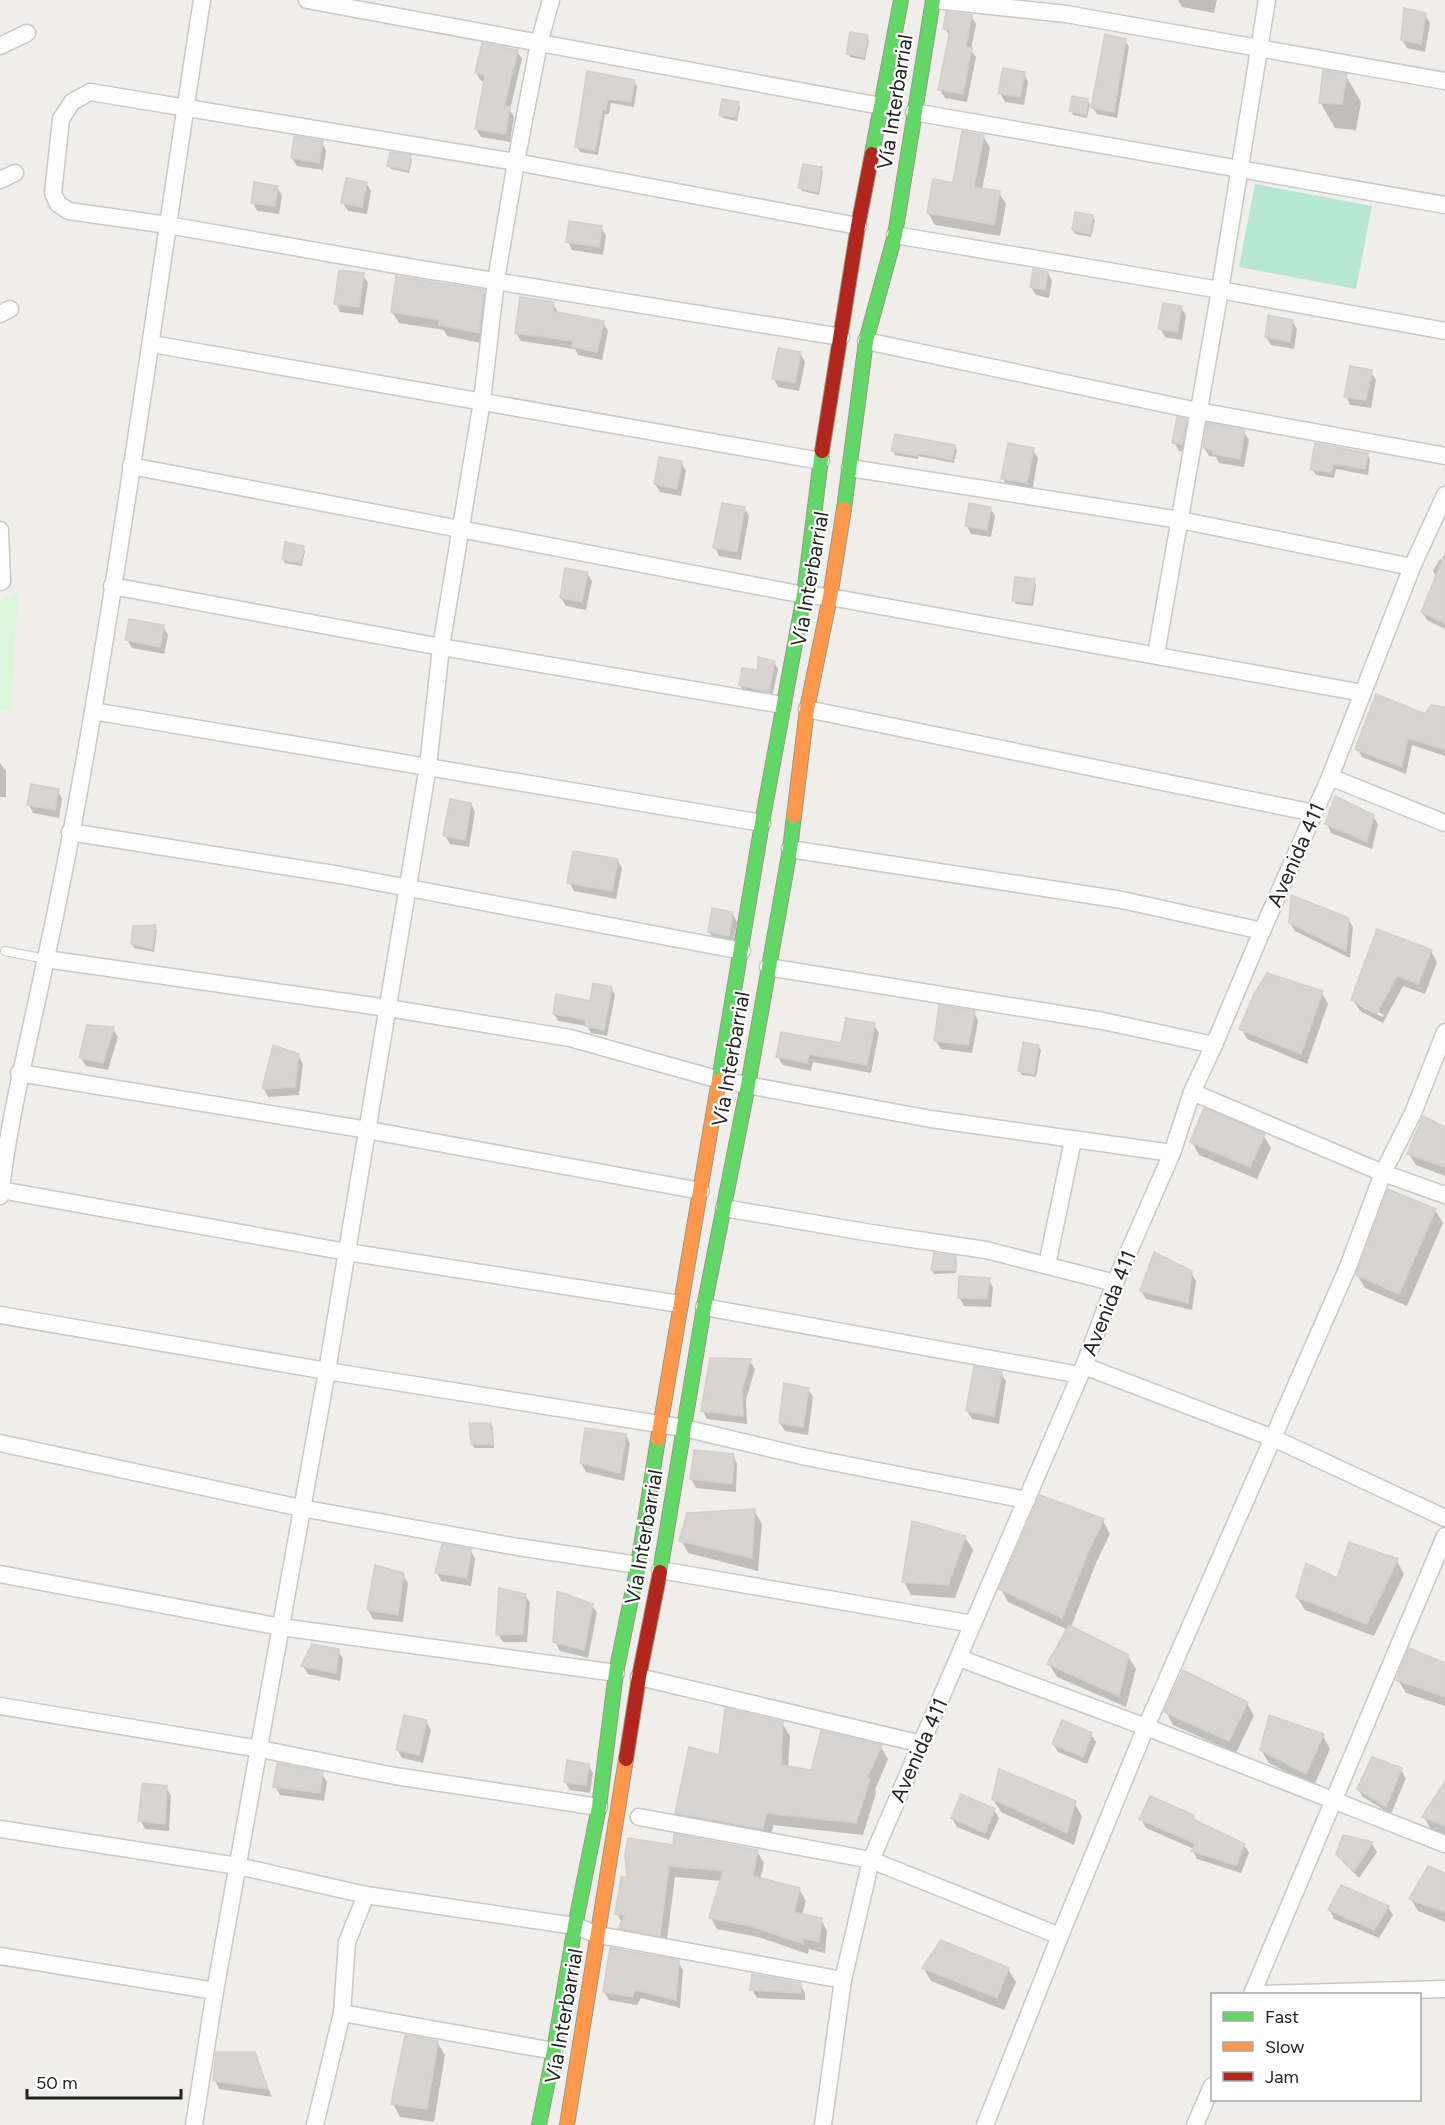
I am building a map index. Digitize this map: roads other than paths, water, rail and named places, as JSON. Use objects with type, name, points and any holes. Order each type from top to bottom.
[{"type":"main road","name":"Vía Interbarrial","points":[[539,2125],[554,2051],[574,1926],[599,1807],[616,1673],[638,1565],[762,823],[804,595],[821,461],[858,226],[901,0]]},
{"type":"main road","name":"Vía Interbarrial","points":[[567,2125],[639,1677],[660,1570],[704,1307],[748,1085],[790,849],[807,709],[830,597],[866,342],[895,235],[934,0]]},
{"type":"street","points":[[0,1196],[20,1073],[46,959],[93,711],[152,344],[202,0]]},
{"type":"street","points":[[307,0],[881,106]]},
{"type":"street","points":[[194,2125],[214,1991],[260,1749],[327,1371],[428,766],[441,647],[482,401],[496,280],[539,43],[551,0]]},
{"type":"street","points":[[934,0],[1066,14],[1445,81]]},
{"type":"street","points":[[1156,654],[1220,290],[1267,0]]},
{"type":"street","points":[[0,46],[27,33]]},
{"type":"street","points":[[841,337],[168,225],[69,211],[58,204],[53,193],[61,119],[72,102],[90,92],[516,162],[858,226]]},
{"type":"street","points":[[914,112],[1445,205]]},
{"type":"street","points":[[895,235],[1445,331]]},
{"type":"street","points":[[866,342],[1198,411],[1445,456]]},
{"type":"street","points":[[152,344],[821,461]]},
{"type":"street","points":[[131,466],[804,595],[830,597],[1156,654],[1363,693]]},
{"type":"street","points":[[850,468],[1180,520],[1412,567]]},
{"type":"street","name":"Avenida 411","points":[[823,2125],[843,1980],[871,1860],[1082,1371],[1115,1282],[1172,1153],[1191,1092],[1214,1046],[1330,777],[1412,567],[1445,495]]},
{"type":"street","points":[[0,530],[2,581],[0,582]]},
{"type":"street","points":[[112,586],[441,647],[783,705]]},
{"type":"street","points":[[807,709],[1314,813]]},
{"type":"street","points":[[93,711],[762,823]]},
{"type":"street","points":[[1330,777],[1445,823]]},
{"type":"street","points":[[70,832],[340,875],[742,951]]},
{"type":"street","points":[[790,849],[1122,900],[1262,931]]},
{"type":"street","points":[[46,959],[388,1008],[570,1038],[720,1080],[931,1119],[1172,1153]]},
{"type":"street","points":[[768,967],[1103,1021],[1214,1046]]},
{"type":"street","points":[[985,2125],[1146,1727],[1348,1267],[1383,1173],[1413,1113],[1445,1032]]},
{"type":"street","points":[[20,1073],[368,1130],[701,1191]]},
{"type":"street","points":[[1191,1092],[1383,1173],[1445,1195]]},
{"type":"street","points":[[1047,1265],[1073,1140]]},
{"type":"street","points":[[1,1190],[347,1252],[680,1304]]},
{"type":"street","points":[[724,1208],[986,1250],[1115,1282]]},
{"type":"street","points":[[704,1307],[1082,1371],[1273,1438],[1445,1518]]},
{"type":"street","points":[[0,1315],[327,1371],[684,1428],[806,1457],[1027,1500]]},
{"type":"street","points":[[0,1443],[301,1508],[518,1547],[638,1565]]},
{"type":"street","points":[[1253,1993],[1445,1536]]},
{"type":"street","points":[[660,1570],[974,1624]]},
{"type":"street","points":[[0,1574],[281,1626],[616,1673]]},
{"type":"street","points":[[959,1658],[1146,1727],[1445,1844]]},
{"type":"street","points":[[639,1677],[921,1744]]},
{"type":"street","points":[[0,1706],[260,1749],[395,1776],[599,1807]]},
{"type":"street","points":[[639,1817],[871,1860],[1060,1936]]},
{"type":"street","points":[[0,1829],[238,1866],[366,1895],[574,1926],[599,1935],[843,1980]]},
{"type":"street","points":[[315,2125],[342,2013],[347,1942],[366,1895]]},
{"type":"street","points":[[0,1956],[214,1991]]},
{"type":"street","points":[[1323,1993],[1445,1989]]},
{"type":"street","points":[[342,2013],[554,2051]]},
{"type":"street","points":[[1196,2125],[1211,2088]]},
{"type":"lane","points":[[5,951],[46,959]]}]
